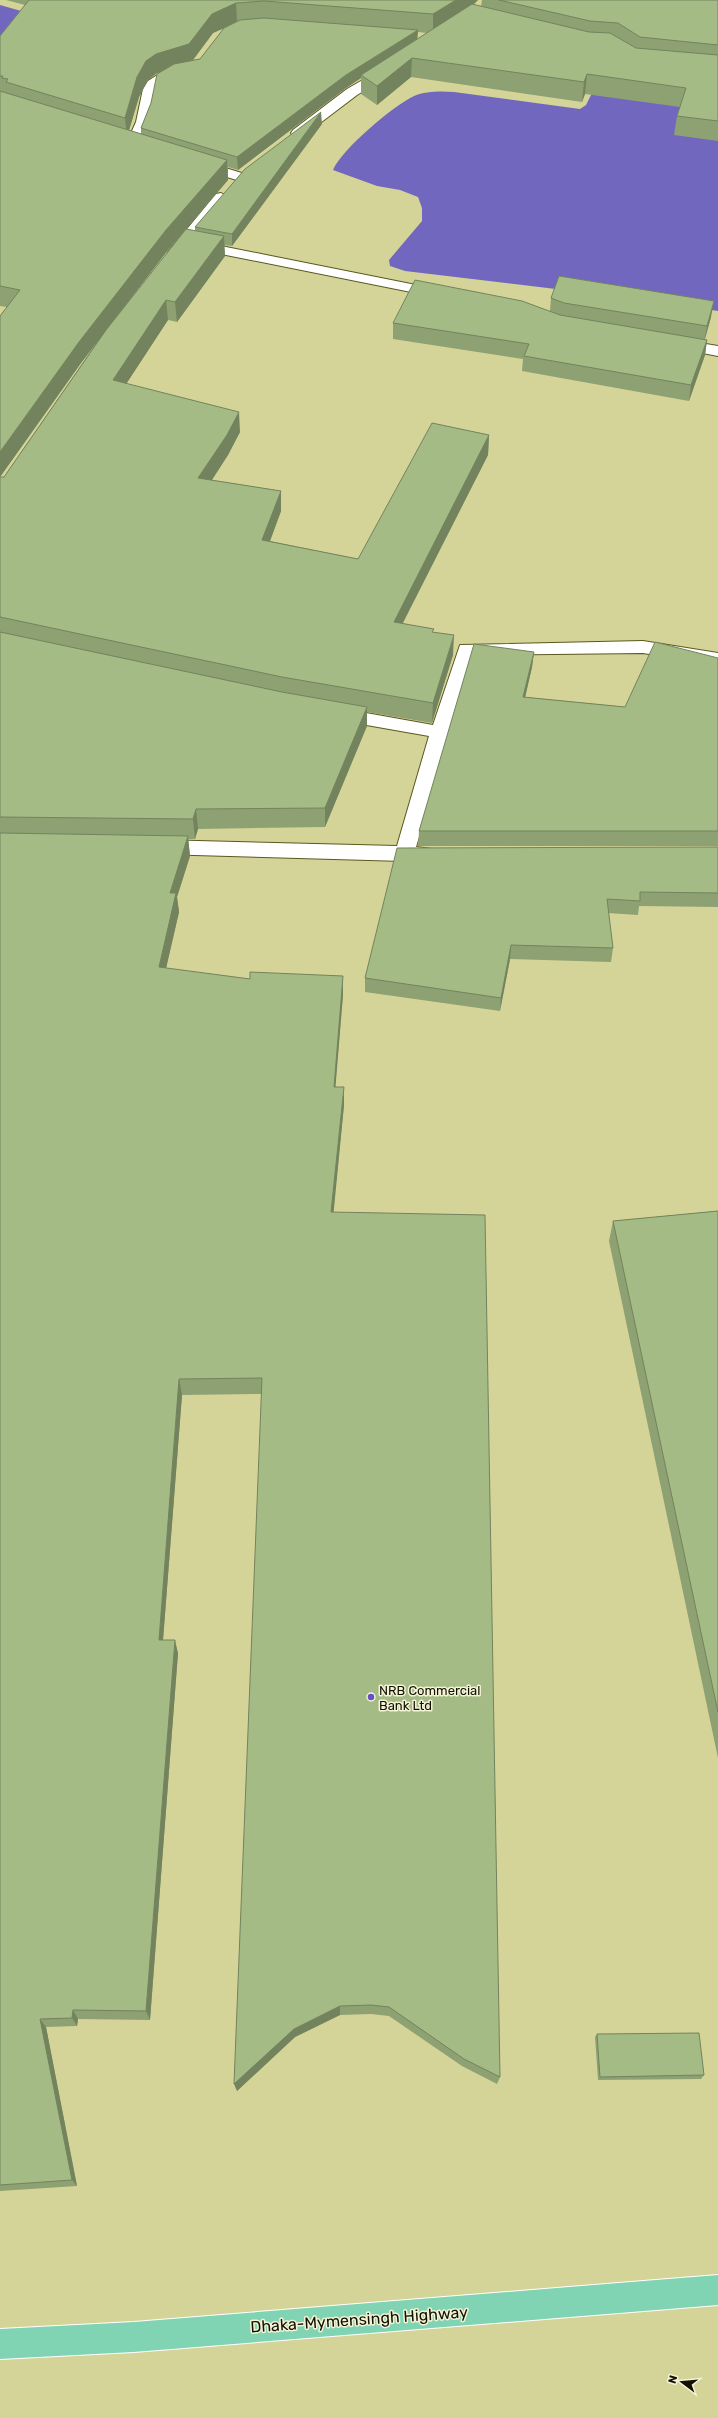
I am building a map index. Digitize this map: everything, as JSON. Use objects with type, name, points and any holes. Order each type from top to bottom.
[{"type":"highway","name":"Dhaka-Mymensingh Highway","points":[[0,2344],[134,2337],[718,2290]]},
{"type":"street","points":[[290,139],[352,92],[398,63]]},
{"type":"street","points":[[133,144],[144,116],[147,94],[151,84],[170,74],[195,68]]},
{"type":"street","points":[[118,140],[148,149]]},
{"type":"street","points":[[186,160],[240,176]]},
{"type":"street","points":[[164,267],[183,242],[240,176],[252,167]]},
{"type":"street","points":[[183,242],[457,297]]},
{"type":"street","points":[[665,342],[718,351]]},
{"type":"street","points":[[404,854],[439,732],[466,649],[643,647],[718,659]]},
{"type":"street","points":[[322,711],[439,732]]},
{"type":"street","points":[[140,847],[444,854]]},
{"type":"shaded area","points":[[0,5],[39,16],[0,50]]},
{"type":"shaded area","points":[[718,79],[718,311],[614,296],[405,271],[390,266],[389,260],[422,221],[422,208],[418,197],[400,190],[377,186],[333,170],[346,151],[369,129],[405,101],[423,93],[454,92],[580,109],[586,105],[593,91]]},
{"type":"building","points":[[29,0],[456,0],[433,14],[264,1],[236,3],[212,14],[189,44],[156,54],[146,61],[137,77],[125,118],[6,82],[8,79],[0,76],[0,36]]},
{"type":"building","points":[[499,0],[718,0],[718,45],[640,37],[618,23],[590,21]]},
{"type":"building","points":[[472,4],[589,32],[610,33],[636,48],[718,55],[718,121],[677,116],[686,88],[587,74],[584,82],[412,58],[377,86],[361,75]]},
{"type":"building","points":[[264,18],[418,30],[346,75],[237,157],[141,128],[151,103],[157,74],[174,64],[200,59],[224,28],[240,20]]},
{"type":"building","points":[[0,91],[227,160],[166,230],[79,342],[0,452],[0,316],[20,290],[0,286]]},
{"type":"building","points":[[321,112],[232,234],[195,227],[245,169]]},
{"type":"building","points":[[186,229],[224,236],[175,302],[166,300],[113,380],[239,412],[227,435],[198,478],[281,491],[262,540],[358,559],[432,423],[489,435],[394,622],[434,629],[432,632],[454,635],[433,703],[282,677],[0,617],[0,477],[4,477],[106,330]]},
{"type":"building","points":[[559,276],[714,301],[707,326],[564,303],[551,298]]},
{"type":"building","points":[[415,280],[522,301],[560,315],[707,340],[691,385],[524,356],[529,344],[393,323]]},
{"type":"building","points":[[0,632],[282,692],[367,707],[325,808],[196,809],[193,819],[0,817]]},
{"type":"building","points":[[655,642],[718,658],[718,831],[419,831],[474,644],[534,652],[523,697],[625,707]]},
{"type":"building","points":[[0,833],[188,836],[170,893],[176,893],[159,967],[250,979],[250,972],[343,976],[334,1087],[344,1087],[331,1212],[485,1215],[500,2077],[464,2059],[389,2007],[371,2005],[340,2006],[294,2029],[234,2084],[262,1378],[179,1379],[159,1640],[175,1640],[146,2011],[73,2010],[72,2018],[40,2019],[72,2180],[0,2185]]},
{"type":"building","points":[[718,847],[718,893],[640,892],[640,901],[607,899],[613,948],[511,945],[501,998],[365,978],[397,848]]},
{"type":"building","points":[[718,1211],[718,1712],[613,1221]]},
{"type":"building","points":[[699,2033],[704,2075],[600,2077],[597,2034]]},
{"type":"place","name":"NRB Commercial Bank Ltd","points":[[371,1697]]}]
